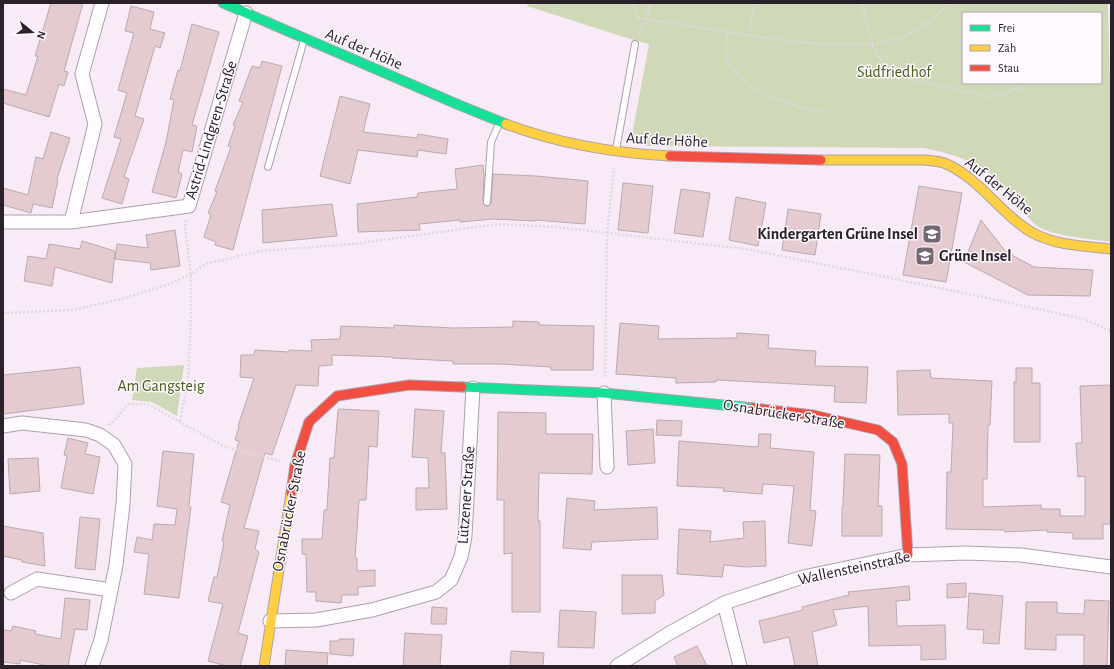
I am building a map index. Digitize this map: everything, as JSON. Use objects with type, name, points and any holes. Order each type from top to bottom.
[{"type":"street","points":[[71,222],[95,124],[82,74],[102,3]]},
{"type":"street","name":"Auf der Höhe","points":[[223,3],[500,123],[543,137],[580,146],[616,152],[682,157],[926,160],[945,163],[974,182],[1004,211],[1035,233],[1055,241],[1111,250]]},
{"type":"street","name":"Astrid-Lindgren-Straße","points":[[3,222],[71,222],[190,206],[246,13]]},
{"type":"street","name":"Osnabrücker Straße","points":[[264,666],[295,465],[310,422],[337,396],[409,385],[604,393],[704,402],[813,415],[878,430],[893,442],[902,464],[908,555]]},
{"type":"street","name":"Lützener Straße","points":[[270,621],[316,620],[372,610],[436,592],[451,580],[461,558],[465,536],[473,388]]},
{"type":"street","points":[[604,393],[607,467]]},
{"type":"street","points":[[3,426],[22,423],[86,430],[100,435],[114,445],[125,464],[123,504],[116,565],[101,640],[92,666]]},
{"type":"street","name":"Wallensteinstraße","points":[[617,666],[668,634],[724,603],[803,577],[908,555],[1021,555],[1111,567]]},
{"type":"street","points":[[11,593],[38,579],[111,590]]},
{"type":"street","points":[[724,603],[740,666]]},
{"type":"lane","points":[[268,167],[304,39]]},
{"type":"lane","points":[[616,152],[635,44]]},
{"type":"lane","points":[[487,202],[491,142],[500,123]]},
{"type":"path","points":[[633,3],[637,17],[647,19],[749,36],[818,44],[872,45],[908,35],[935,17],[951,3]]},
{"type":"path","points":[[635,44],[647,19],[650,3]]},
{"type":"path","points":[[749,36],[755,3]]},
{"type":"path","points":[[862,3],[872,45],[882,62],[914,80],[992,97],[1024,87],[1026,84]]},
{"type":"path","points":[[728,32],[725,44],[728,62],[738,75],[775,98],[798,106],[826,112]]},
{"type":"path","points":[[604,393],[607,233],[616,152]]},
{"type":"path","points":[[180,421],[188,381],[191,317],[191,274],[185,226],[190,206]]},
{"type":"path","points":[[3,313],[73,310],[167,285],[191,274],[206,264],[260,251],[353,244],[498,224],[556,227],[746,249],[938,287],[1084,319],[1111,331]]},
{"type":"path","points":[[100,435],[100,432],[117,418],[128,404],[148,404],[223,446],[295,465]]},
{"type":"green space","name":"Südfriedhof","points":[[528,3],[1108,3],[1111,128],[1111,242],[1061,234],[1042,229],[1036,225],[1024,212],[1005,187],[988,172],[957,156],[934,150],[923,148],[646,146],[641,144],[636,141],[632,135],[649,44],[527,6]]},
{"type":"green space","name":"Am Gangsteig","points":[[184,365],[177,416],[152,402],[132,400],[137,368]]},
{"type":"building","points":[[51,3],[83,3],[64,71],[68,72],[64,86],[59,84],[49,117],[3,103],[3,89],[26,95],[38,56],[35,56]]},
{"type":"building","points":[[131,6],[154,12],[150,29],[165,33],[160,48],[155,46],[135,116],[144,119],[124,177],[129,179],[122,204],[102,198],[121,139],[114,137],[127,93],[118,90],[134,33],[125,31]]},
{"type":"building","points":[[192,24],[219,32],[192,125],[197,126],[192,152],[183,150],[178,172],[182,174],[176,198],[152,192],[166,142],[174,100],[170,99],[178,70],[180,71]]},
{"type":"building","points":[[262,61],[282,66],[233,250],[215,245],[216,242],[204,237],[211,215],[208,213],[217,192],[215,191],[231,147],[228,146],[235,126],[233,125],[243,102],[239,101],[252,66],[260,68]]},
{"type":"building","points":[[340,96],[370,104],[363,132],[417,138],[418,134],[448,139],[446,154],[418,150],[417,157],[358,150],[350,184],[320,176]]},
{"type":"building","points":[[51,132],[70,138],[57,179],[52,208],[33,204],[31,213],[3,205],[3,188],[28,195],[36,157],[43,159]]},
{"type":"building","points":[[483,165],[483,202],[486,206],[489,206],[491,203],[493,174],[588,181],[585,224],[535,220],[493,219],[460,222],[460,220],[419,224],[420,230],[358,232],[357,204],[417,197],[418,193],[457,189],[455,169]]},
{"type":"building","points":[[623,183],[653,186],[648,233],[618,230]]},
{"type":"building","name":"Kindergarten Grüne Insel","points":[[919,186],[962,193],[946,282],[903,275]]},
{"type":"building","points":[[681,189],[710,193],[703,237],[674,233]]},
{"type":"building","points":[[736,197],[766,203],[758,246],[729,240]]},
{"type":"building","points":[[332,204],[337,236],[263,243],[262,210]]},
{"type":"building","points":[[788,209],[821,214],[815,255],[782,250]]},
{"type":"building","points":[[981,220],[1006,252],[1034,267],[1093,270],[1090,296],[1028,295],[964,262]]},
{"type":"building","points":[[175,230],[180,266],[151,270],[150,263],[115,259],[117,244],[148,248],[146,235]]},
{"type":"building","points":[[82,241],[115,251],[112,283],[55,267],[52,286],[24,281],[28,256],[46,259],[49,244],[80,249]]},
{"type":"building","points":[[513,321],[539,322],[539,325],[594,326],[593,370],[551,370],[551,367],[501,364],[453,364],[453,361],[332,355],[332,365],[319,366],[318,386],[296,385],[272,455],[265,453],[244,528],[259,531],[255,549],[259,552],[238,633],[248,636],[240,666],[227,666],[208,661],[223,604],[208,601],[214,577],[217,577],[224,542],[222,541],[230,505],[221,502],[239,441],[235,440],[238,426],[254,378],[240,377],[241,355],[254,355],[255,350],[289,352],[289,350],[312,351],[311,340],[340,339],[341,326],[394,328],[394,325],[453,328],[513,327]]},
{"type":"building","points":[[620,323],[659,326],[658,339],[737,338],[737,333],[769,335],[768,348],[816,351],[815,366],[868,367],[866,403],[834,402],[835,386],[716,380],[716,382],[676,383],[676,378],[616,374]]},
{"type":"building","points":[[80,367],[84,404],[3,414],[3,375]]},
{"type":"building","points":[[1016,368],[1032,368],[1032,383],[1040,383],[1040,442],[1014,442],[1014,382],[1016,382]]},
{"type":"building","points":[[930,370],[931,378],[992,381],[990,425],[988,425],[987,479],[983,479],[983,507],[1041,505],[1041,509],[1060,509],[1060,516],[1085,516],[1085,476],[1078,477],[1076,443],[1082,443],[1080,386],[1111,385],[1111,524],[1103,524],[1103,539],[1073,539],[1073,533],[1047,532],[1047,530],[1005,532],[1004,530],[946,529],[947,472],[951,472],[953,423],[949,423],[949,414],[898,415],[897,371]]},
{"type":"building","points":[[339,409],[379,411],[377,447],[369,446],[366,500],[359,500],[355,558],[357,558],[357,571],[375,570],[375,586],[358,587],[358,595],[342,595],[341,603],[316,601],[316,592],[307,592],[306,554],[302,554],[302,539],[322,539],[324,510],[327,510],[330,458],[334,458]]},
{"type":"building","points":[[415,409],[444,411],[441,453],[445,453],[447,509],[416,510],[416,488],[429,488],[428,458],[412,457]]},
{"type":"building","points":[[498,412],[546,413],[546,434],[593,434],[592,474],[539,473],[538,521],[540,521],[540,612],[512,612],[512,553],[504,554],[504,500],[497,500]]},
{"type":"building","points":[[657,420],[682,421],[681,436],[656,435]]},
{"type":"building","points":[[653,429],[655,463],[628,465],[626,431]]},
{"type":"building","points":[[759,434],[771,434],[770,448],[814,452],[810,510],[816,511],[812,546],[788,543],[794,486],[763,484],[762,494],[723,491],[724,488],[677,486],[679,441],[758,447]]},
{"type":"building","points":[[68,438],[88,443],[85,454],[100,457],[93,494],[61,488],[67,456],[64,455]]},
{"type":"building","points":[[163,451],[194,454],[189,506],[191,507],[179,598],[144,594],[149,554],[134,552],[137,537],[152,540],[154,524],[175,525],[177,509],[157,506]]},
{"type":"building","points":[[845,454],[880,455],[878,506],[882,506],[882,536],[842,536]]},
{"type":"building","points":[[38,458],[40,491],[10,494],[8,459]]},
{"type":"building","points":[[567,498],[595,501],[594,510],[657,507],[658,539],[592,542],[591,550],[563,548]]},
{"type":"building","points":[[80,517],[100,519],[95,570],[75,568]]},
{"type":"building","points":[[765,521],[766,566],[745,567],[724,565],[722,577],[677,574],[679,529],[711,531],[710,542],[744,538],[743,522]]},
{"type":"building","points":[[3,526],[43,533],[45,566],[22,562],[22,560],[3,556]]},
{"type":"building","points":[[622,575],[662,575],[664,595],[655,601],[655,613],[622,614]]},
{"type":"building","points":[[966,583],[966,597],[947,598],[947,584]]},
{"type":"building","points":[[909,586],[910,600],[896,601],[897,626],[945,625],[946,659],[921,660],[921,645],[869,646],[868,606],[833,610],[837,625],[812,632],[818,666],[795,666],[789,637],[764,643],[759,621],[803,610],[802,607],[849,595],[848,592]]},
{"type":"building","points":[[969,593],[1003,596],[999,644],[983,643],[984,630],[967,629]]},
{"type":"building","points":[[65,598],[90,600],[87,630],[75,629],[68,666],[49,666],[20,660],[20,664],[3,662],[3,630],[11,631],[13,626],[36,631],[35,634],[61,639]]},
{"type":"building","points":[[1085,600],[1109,601],[1107,666],[1084,666],[1084,635],[1056,635],[1056,650],[1025,649],[1026,602],[1057,602],[1057,613],[1084,614]]},
{"type":"building","points":[[432,607],[447,608],[446,624],[431,624]]},
{"type":"building","points":[[560,610],[596,612],[594,648],[558,647]]},
{"type":"building","points":[[405,633],[442,635],[440,666],[403,666]]},
{"type":"building","points":[[339,639],[354,639],[353,656],[330,654],[330,641],[339,641]]},
{"type":"building","points":[[697,646],[707,666],[678,666],[674,657]]},
{"type":"building","points":[[286,650],[328,653],[327,666],[285,666]]},
{"type":"building","points":[[511,651],[544,653],[543,666],[510,666]]},
{"type":"traffic: fast","points":[[223,3],[506,124]]},
{"type":"traffic: fast","points":[[462,387],[604,393],[753,408]]},
{"type":"traffic: slow","points":[[506,124],[546,137],[586,146],[628,153],[670,156]]},
{"type":"traffic: slow","points":[[821,160],[926,160],[944,163],[968,177],[1010,216],[1033,233],[1061,243],[1111,249]]},
{"type":"traffic: slow","points":[[264,666],[291,493]]},
{"type":"traffic: jam","points":[[670,156],[821,160]]},
{"type":"traffic: jam","points":[[291,493],[295,465],[309,422],[337,396],[409,385],[462,387]]},
{"type":"traffic: jam","points":[[753,408],[813,415],[878,430],[893,442],[902,464],[908,555]]},
{"type":"place","name":"Kindergarten Grüne Insel","points":[[932,234]]},
{"type":"place","name":"Grüne Insel","points":[[925,256]]}]
